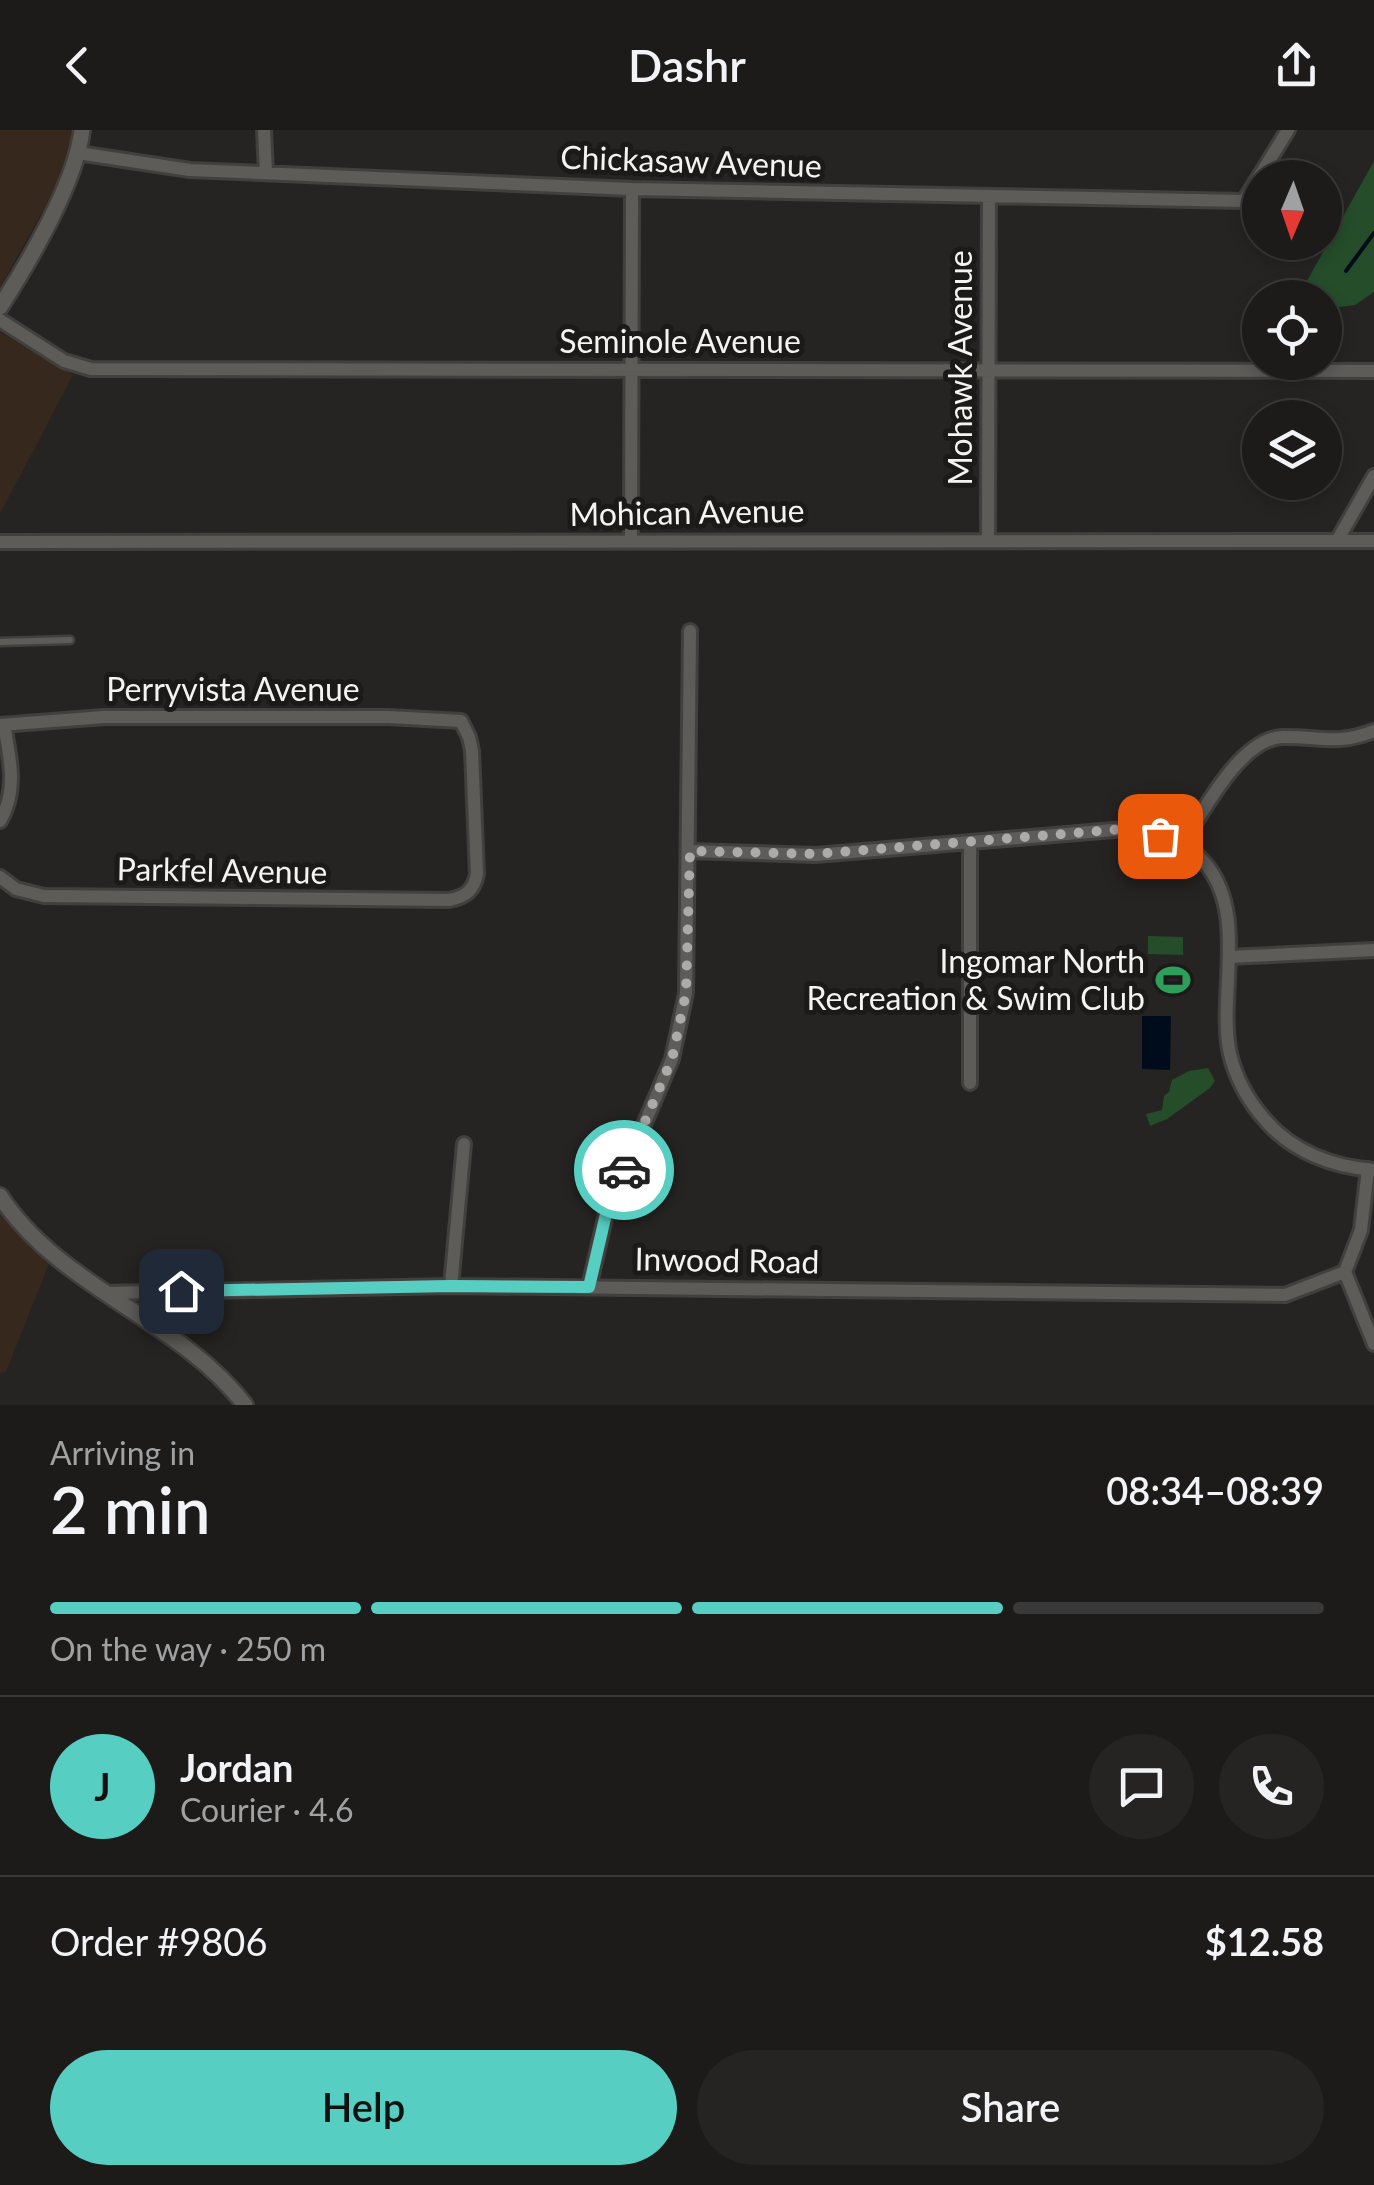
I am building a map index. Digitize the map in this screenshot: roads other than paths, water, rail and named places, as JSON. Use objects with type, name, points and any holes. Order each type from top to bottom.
[{"type":"street","points":[[0,307],[57,202],[78,153],[82,130]]},
{"type":"street","points":[[264,130],[266,173]]},
{"type":"street","name":"Chickasaw Avenue","points":[[78,153],[169,168],[632,190],[1244,201],[1288,130]]},
{"type":"street","points":[[632,190],[632,539]]},
{"type":"street","name":"Mohawk Avenue","points":[[988,539],[989,198]]},
{"type":"street","name":"Seminole Avenue","points":[[0,320],[64,361],[84,368],[1374,371]]},
{"type":"street","points":[[1337,541],[1374,476]]},
{"type":"street","name":"Mohican Avenue","points":[[0,542],[1374,541]]},
{"type":"street","points":[[589,1287],[606,1214],[672,1059],[686,993],[690,631]]},
{"type":"street","name":"Perryvista Avenue","points":[[2,725],[91,718],[455,719],[465,725],[475,786],[477,874],[475,886],[461,898],[449,900]]},
{"type":"street","points":[[0,822],[11,797],[12,781],[2,725]]},
{"type":"street","points":[[1183,843],[1227,776],[1248,752],[1276,737],[1347,741],[1374,731]]},
{"type":"street","points":[[690,851],[816,854],[1137,828],[1183,843],[1205,863],[1220,889],[1228,924],[1229,1052],[1252,1105],[1276,1132],[1302,1150],[1330,1162],[1371,1169],[1362,1230],[1345,1272],[1374,1344]]},
{"type":"street","points":[[970,843],[970,1083]]},
{"type":"street","name":"Parkfel Avenue","points":[[0,878],[16,889],[44,896],[449,900]]},
{"type":"street","points":[[1229,958],[1374,950]]},
{"type":"street","points":[[451,1286],[464,1144]]},
{"type":"street","points":[[0,1196],[36,1242],[201,1360],[245,1405]]},
{"type":"street","name":"Inwood Road","points":[[104,1293],[451,1286],[1285,1296],[1345,1272]]},
{"type":"lane","points":[[0,642],[70,640]]},
{"type":"water","points":[[1142,1016],[1171,1016],[1170,1070],[1142,1069]]},
{"type":"waterway","points":[[1346,271],[1374,233]]},
{"type":"place","name":"Ingomar North Recreation & Swim Club","points":[[1173,980]]}]
